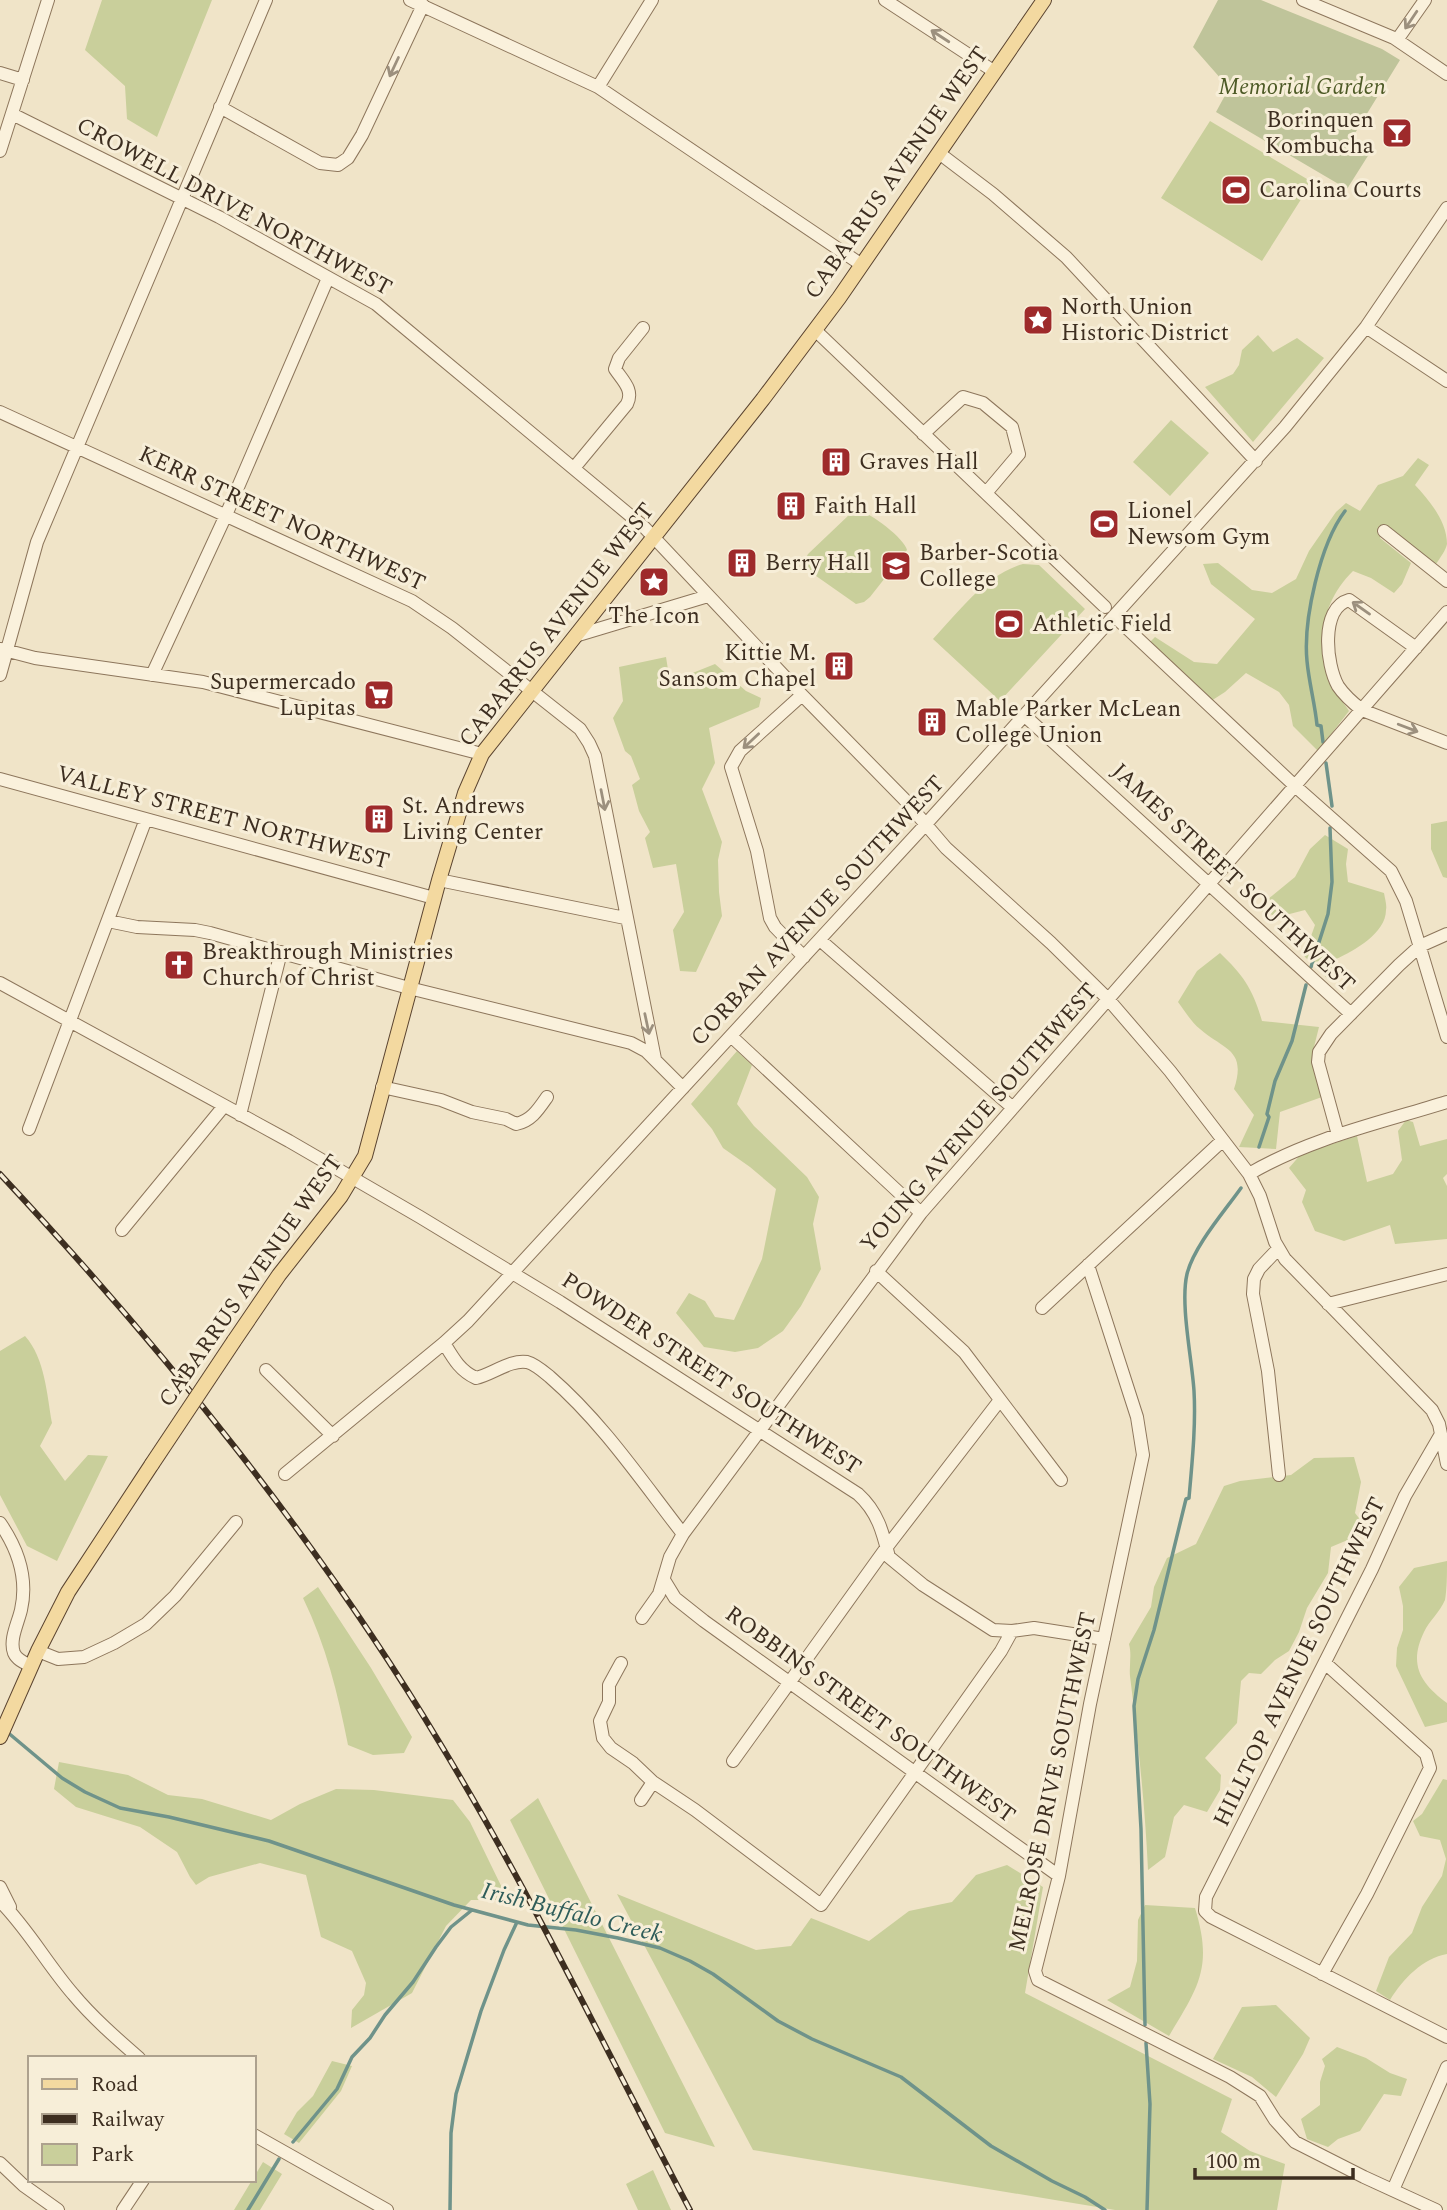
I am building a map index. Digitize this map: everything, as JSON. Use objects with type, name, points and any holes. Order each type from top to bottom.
[{"type":"main road","name":"CABARRUS AVENUE WEST","points":[[0,1737],[38,1651],[74,1582],[279,1275],[354,1178],[365,1156],[439,880],[465,793],[482,754],[815,330],[1044,0]]},
{"type":"street","points":[[0,151],[48,0]]},
{"type":"street","points":[[0,675],[3,650],[37,542],[266,0]]},
{"type":"street","points":[[410,0],[598,87],[862,265]]},
{"type":"street","points":[[598,87],[652,0]]},
{"type":"street","points":[[885,0],[995,72]]},
{"type":"street","points":[[1303,0],[1397,40],[1447,74]]},
{"type":"street","points":[[1397,40],[1425,0]]},
{"type":"street","points":[[220,107],[320,163],[338,165],[348,158],[362,135],[423,5]]},
{"type":"street","points":[[0,73],[23,80]]},
{"type":"street","name":"CROWELL DRIVE NORTHWEST","points":[[12,114],[181,198],[376,304],[654,537],[946,848],[1108,999],[1170,1071],[1249,1174],[1260,1196],[1278,1249]]},
{"type":"street","points":[[939,153],[993,194],[1066,257],[1256,461]]},
{"type":"street","name":"CORBAN AVENUE SOUTHWEST","points":[[285,1474],[444,1343],[513,1273],[820,940],[1256,461],[1366,327],[1447,208]]},
{"type":"street","points":[[152,675],[226,515],[328,278]]},
{"type":"street","points":[[1366,327],[1447,381]]},
{"type":"street","points":[[573,468],[631,397],[630,390],[615,369],[619,358],[643,328]]},
{"type":"street","points":[[815,330],[1104,607]]},
{"type":"street","points":[[923,433],[963,397],[983,403],[1012,427],[1019,454],[986,494]]},
{"type":"street","name":"KERR STREET NORTHWEST","points":[[0,412],[412,601],[452,628],[570,720],[585,735],[595,756],[625,918]]},
{"type":"street","points":[[1384,531],[1447,581]]},
{"type":"street","points":[[575,636],[708,596]]},
{"type":"street","points":[[1416,648],[1356,603],[1349,600],[1335,607],[1328,641],[1335,680],[1339,687],[1365,711],[1447,743]]},
{"type":"street","name":"YOUNG AVENUE SOUTHWEST","points":[[642,1618],[659,1594],[670,1557],[683,1534],[921,1213],[1295,786],[1365,711],[1447,612]]},
{"type":"street","points":[[1115,617],[1295,786],[1391,871],[1406,901],[1447,1037]]},
{"type":"street","points":[[3,650],[35,658],[203,682],[482,754]]},
{"type":"street","points":[[802,695],[745,746],[732,767],[757,851],[770,918],[775,927],[804,957]]},
{"type":"street","name":"JAMES STREET SOUTHWEST","points":[[1025,716],[1351,1014]]},
{"type":"street","name":"VALLEY STREET NORTHWEST","points":[[0,779],[434,898]]},
{"type":"street","points":[[29,1129],[146,819]]},
{"type":"street","points":[[439,880],[625,918],[654,1059]]},
{"type":"street","points":[[108,921],[137,927],[195,930],[409,988],[631,1043],[646,1051],[683,1088]]},
{"type":"street","points":[[1338,1135],[1318,1062],[1319,1052],[1351,1014],[1420,946],[1447,934]]},
{"type":"street","points":[[820,940],[1013,1108]]},
{"type":"street","points":[[240,1115],[281,952]]},
{"type":"street","name":"POWDER STREET SOUTHWEST","points":[[0,983],[354,1178],[513,1273],[858,1494],[870,1504],[886,1537],[889,1557],[923,1585],[993,1630],[1034,1628],[1104,1639]]},
{"type":"street","points":[[731,1036],[921,1213]]},
{"type":"street","points":[[382,1087],[441,1100],[516,1124],[526,1122],[547,1097]]},
{"type":"street","points":[[1249,1174],[1285,1155],[1338,1135],[1447,1102]]},
{"type":"street","points":[[122,1230],[224,1106]]},
{"type":"street","points":[[1042,1307],[1223,1140]]},
{"type":"street","points":[[1279,1475],[1268,1371],[1253,1294],[1254,1279],[1259,1269],[1278,1249],[1432,1410],[1441,1434],[1447,1464]]},
{"type":"street","name":"MELROSE DRIVE SOUTHWEST","points":[[1088,1265],[1137,1417],[1143,1447],[1059,1876],[1035,1971],[1038,1980],[1250,2088],[1260,2096],[1275,2120],[1295,2142],[1436,2210]]},
{"type":"street","points":[[876,1271],[951,1338],[1062,1480]]},
{"type":"street","points":[[1328,1304],[1447,1274]]},
{"type":"street","points":[[444,1343],[459,1366],[476,1378],[528,1362],[544,1372],[601,1428],[683,1534]]},
{"type":"street","points":[[266,1370],[333,1436]]},
{"type":"street","points":[[733,1761],[886,1548],[1000,1400]]},
{"type":"street","name":"HILLTOP AVENUE SOUTHWEST","points":[[1322,1974],[1211,1917],[1205,1911],[1206,1897],[1325,1663],[1405,1496],[1441,1434]]},
{"type":"street","points":[[0,1522],[15,1548],[23,1579],[23,1600],[13,1639],[13,1651],[16,1657],[31,1666]]},
{"type":"street","points":[[38,1651],[58,1659],[84,1657],[146,1624],[175,1596],[236,1522]]},
{"type":"street","name":"ROBBINS STREET SOUTHWEST","points":[[664,1580],[675,1598],[1059,1876]]},
{"type":"street","points":[[621,1663],[609,1685],[609,1702],[600,1721],[603,1738],[611,1748],[821,1905],[916,1774],[1012,1631]]},
{"type":"street","points":[[1325,1663],[1426,1754],[1430,1768],[1373,1882],[1322,1974],[1447,2037]]},
{"type":"street","points":[[641,1800],[653,1782]]},
{"type":"street","points":[[0,1887],[13,1913],[74,1996],[137,2056]]},
{"type":"street","points":[[0,1901],[13,1913]]},
{"type":"street","points":[[1393,2190],[1447,2067]]},
{"type":"street","points":[[256,2136],[373,2206],[387,2210]]},
{"type":"street","points":[[0,2164],[23,2185],[58,2210]]},
{"type":"street","points":[[123,2210],[142,2182]]},
{"type":"green space","points":[[102,0],[212,0],[157,137],[127,119],[125,86],[85,50]]},
{"type":"green space","name":"Memorial Garden","points":[[1218,0],[1261,0],[1382,49],[1400,60],[1352,138],[1371,151],[1347,189],[1216,112],[1229,88],[1193,47]]},
{"type":"green space","name":"Carolina Courts","points":[[1210,121],[1312,182],[1262,261],[1161,198]]},
{"type":"green space","points":[[1258,335],[1273,352],[1297,338],[1324,358],[1253,442],[1205,387],[1233,374],[1239,365],[1242,350]]},
{"type":"green space","points":[[1171,420],[1209,453],[1170,496],[1133,462]]},
{"type":"green space","points":[[1418,458],[1429,465],[1415,485],[1441,519],[1447,544],[1436,564],[1385,527],[1380,538],[1411,563],[1402,584],[1394,593],[1371,578],[1353,571],[1342,583],[1328,609],[1323,638],[1332,683],[1349,711],[1318,751],[1293,726],[1289,705],[1279,692],[1246,673],[1211,701],[1149,643],[1155,637],[1194,662],[1217,664],[1255,619],[1211,584],[1203,564],[1218,563],[1252,590],[1272,593],[1296,579],[1309,551],[1336,512],[1346,503],[1360,511],[1378,485],[1403,476]]},
{"type":"green space","points":[[859,511],[886,527],[900,539],[907,550],[870,597],[856,604],[809,571],[805,560],[850,514]]},
{"type":"green space","name":"Athletic Field","points":[[1023,564],[1039,565],[1085,609],[1000,701],[933,639],[985,585],[1009,569]]},
{"type":"green space","points":[[666,657],[670,682],[715,664],[746,691],[761,698],[759,707],[709,728],[715,763],[702,789],[722,842],[718,860],[722,916],[696,972],[680,971],[673,930],[684,912],[676,864],[653,868],[645,838],[650,832],[639,811],[632,785],[640,779],[631,756],[625,751],[613,718],[623,701],[619,667]]},
{"type":"green space","points":[[1447,821],[1447,878],[1443,877],[1431,849],[1431,824]]},
{"type":"green space","points":[[1325,835],[1348,849],[1348,882],[1384,893],[1386,906],[1385,918],[1375,934],[1336,959],[1327,978],[1304,956],[1315,925],[1305,910],[1278,917],[1256,909],[1295,877],[1310,849]]},
{"type":"green space","points":[[1220,953],[1246,983],[1262,1021],[1319,1027],[1312,1055],[1322,1097],[1280,1112],[1276,1149],[1239,1147],[1254,1115],[1234,1089],[1238,1066],[1235,1058],[1197,1026],[1178,1002],[1197,971]]},
{"type":"green space","points":[[737,1051],[752,1065],[737,1104],[754,1126],[807,1177],[819,1197],[813,1224],[821,1269],[801,1306],[783,1331],[758,1348],[735,1352],[704,1347],[676,1313],[689,1293],[705,1301],[715,1317],[734,1320],[762,1259],[776,1189],[723,1148],[712,1129],[691,1104]]},
{"type":"green space","points":[[1406,1120],[1413,1122],[1420,1146],[1447,1139],[1447,1174],[1443,1178],[1447,1186],[1447,1239],[1395,1244],[1390,1225],[1344,1241],[1315,1231],[1302,1202],[1306,1190],[1289,1168],[1301,1154],[1357,1136],[1367,1182],[1393,1174],[1402,1160],[1398,1131]]},
{"type":"green space","points":[[25,1336],[41,1366],[52,1423],[40,1446],[65,1481],[88,1455],[108,1456],[57,1561],[27,1546],[0,1495],[0,1351]]},
{"type":"green space","points":[[1354,1457],[1361,1482],[1355,1513],[1369,1531],[1331,1547],[1328,1573],[1307,1608],[1289,1651],[1261,1674],[1249,1673],[1241,1681],[1237,1723],[1205,1758],[1221,1775],[1220,1790],[1207,1812],[1184,1805],[1174,1817],[1165,1857],[1148,1870],[1129,1644],[1151,1607],[1154,1587],[1167,1558],[1196,1544],[1224,1486],[1240,1481],[1291,1475],[1314,1458]]},
{"type":"green space","points":[[1447,1561],[1445,1600],[1424,1632],[1419,1644],[1417,1664],[1430,1689],[1447,1703],[1447,1722],[1425,1727],[1396,1666],[1397,1648],[1403,1630],[1403,1606],[1399,1587],[1414,1568]]},
{"type":"green space","points":[[318,1587],[412,1737],[404,1753],[373,1755],[348,1745],[330,1670],[303,1598]]},
{"type":"green space","points":[[59,1762],[128,1775],[168,1795],[202,1799],[271,1820],[336,1789],[374,1790],[453,1800],[470,1822],[508,1900],[471,1900],[446,1926],[412,1993],[351,2028],[352,2010],[364,1995],[366,1983],[352,1951],[321,1937],[306,1875],[260,1863],[209,1877],[196,1885],[177,1852],[140,1827],[76,1807],[54,1789]]},
{"type":"green space","points":[[1443,1779],[1447,1780],[1447,1954],[1430,1960],[1414,1971],[1390,2000],[1376,1991],[1389,1957],[1412,1933],[1422,1907],[1442,1876],[1446,1859],[1440,1840],[1420,1836],[1413,1821],[1422,1814]]},
{"type":"green space","points":[[538,1798],[715,2147],[665,2133],[510,1820]]},
{"type":"green space","points":[[1007,1865],[1043,1887],[1025,1993],[1232,2099],[1221,2132],[1250,2151],[1285,2164],[1277,2210],[1115,2210],[753,2150],[617,1894],[756,1950],[791,1946],[811,1918],[869,1941],[909,1911],[952,1902],[976,1875]]},
{"type":"green space","points":[[1145,1905],[1195,1908],[1200,1928],[1203,1961],[1200,1975],[1169,2036],[1107,2000],[1130,1987],[1137,1961],[1138,1920]]},
{"type":"green space","points":[[1276,2005],[1310,2038],[1276,2097],[1252,2077],[1213,2059],[1242,2007]]},
{"type":"green space","points":[[1337,2047],[1407,2079],[1401,2096],[1384,2094],[1360,2131],[1338,2139],[1328,2147],[1307,2139],[1301,2119],[1320,2105],[1320,2082],[1325,2066],[1322,2059]]},
{"type":"green space","points":[[332,2061],[352,2066],[341,2091],[299,2143],[284,2134],[297,2112],[313,2096]]},
{"type":"green space","points":[[263,2162],[282,2174],[260,2210],[234,2210],[251,2182],[256,2182],[256,2174]]},
{"type":"green space","points":[[653,2170],[671,2210],[638,2210],[626,2184]]},
{"type":"waterway","points":[[1323,742],[1321,726],[1317,725],[1306,644],[1311,604],[1321,562],[1336,525],[1345,511]]},
{"type":"waterway","points":[[1326,763],[1332,806]]},
{"type":"waterway","points":[[1311,967],[1328,914],[1332,882],[1330,828]]},
{"type":"waterway","points":[[1259,1147],[1269,1117],[1267,1114],[1275,1081],[1292,1041],[1306,985]]},
{"type":"waterway","points":[[1145,2025],[1141,1829],[1134,1706],[1138,1679],[1154,1630],[1186,1499],[1189,1498],[1194,1404],[1185,1300],[1187,1274],[1196,1252],[1241,1188]]},
{"type":"waterway","name":"Irish Buffalo Creek","points":[[6,1731],[62,1778],[120,1808],[269,1841],[454,1905],[528,1925],[618,1938],[660,1948],[690,1961],[713,1974],[778,2021],[812,2039],[901,2077],[991,2146],[1105,2210]]},
{"type":"waterway","points":[[293,2142],[337,2089],[352,2057],[413,1982],[451,1927],[472,1910]]},
{"type":"waterway","points":[[450,2210],[451,2133],[456,2094],[481,2011],[517,1922]]},
{"type":"waterway","points":[[1146,2043],[1150,2104],[1147,2210]]},
{"type":"waterway","points":[[248,2210],[279,2159]]},
{"type":"railway","points":[[0,1174],[121,1308],[179,1377],[290,1520],[393,1668],[507,1859],[690,2210]]},
{"type":"place","name":"Borinquen Kombucha","points":[[1397,133]]},
{"type":"place","name":"Carolina Courts","points":[[1236,190]]},
{"type":"place","name":"North Union Historic District","points":[[1038,320]]},
{"type":"place","name":"Graves Hall","points":[[836,462]]},
{"type":"place","name":"Faith Hall","points":[[791,506]]},
{"type":"place","name":"Lionel Newsom Gym","points":[[1104,524]]},
{"type":"place","name":"Berry Hall","points":[[742,563]]},
{"type":"place","name":"Barber-Scotia College","points":[[896,566]]},
{"type":"place","name":"The Icon","points":[[654,582]]},
{"type":"place","name":"Athletic Field","points":[[1009,624]]},
{"type":"place","name":"Kittie M. Sansom Chapel","points":[[839,666]]},
{"type":"place","name":"Supermercado Lupitas","points":[[379,695]]},
{"type":"place","name":"Mable Parker McLean College Union","points":[[932,722]]},
{"type":"place","name":"St. Andrews Living Center","points":[[379,819]]},
{"type":"place","name":"Breakthrough Ministries Church of Christ","points":[[179,965]]}]
